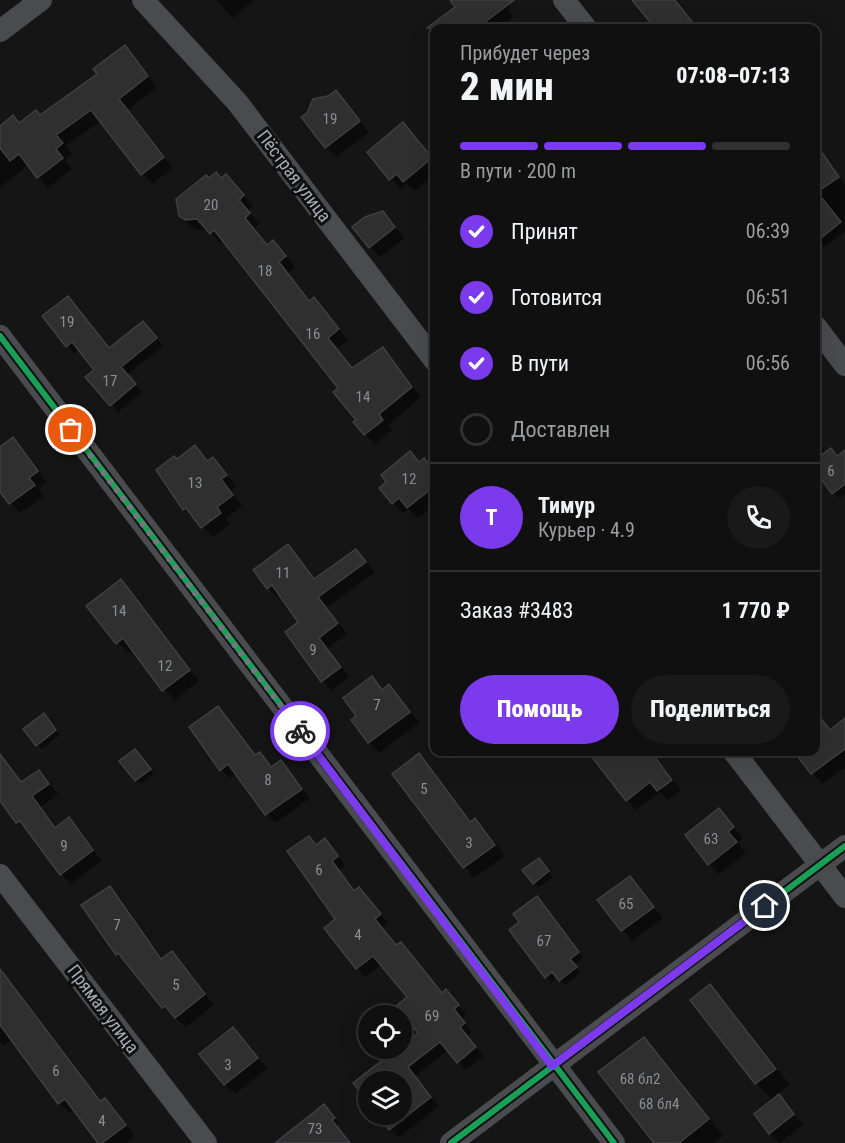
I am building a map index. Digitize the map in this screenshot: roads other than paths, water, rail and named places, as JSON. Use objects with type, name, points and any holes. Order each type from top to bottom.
[{"type":"street","points":[[0,31],[41,0]]},
{"type":"street","name":"Пёстрая улица","points":[[143,0],[237,102],[430,354]]},
{"type":"street","points":[[564,0],[583,24]]},
{"type":"street","points":[[820,332],[845,365]]},
{"type":"street","points":[[0,336],[552,1066],[614,1143]]},
{"type":"street","points":[[737,756],[845,897]]},
{"type":"street","points":[[451,1143],[845,846]]},
{"type":"street","name":"Прямая улица","points":[[0,875],[206,1143]]}]
